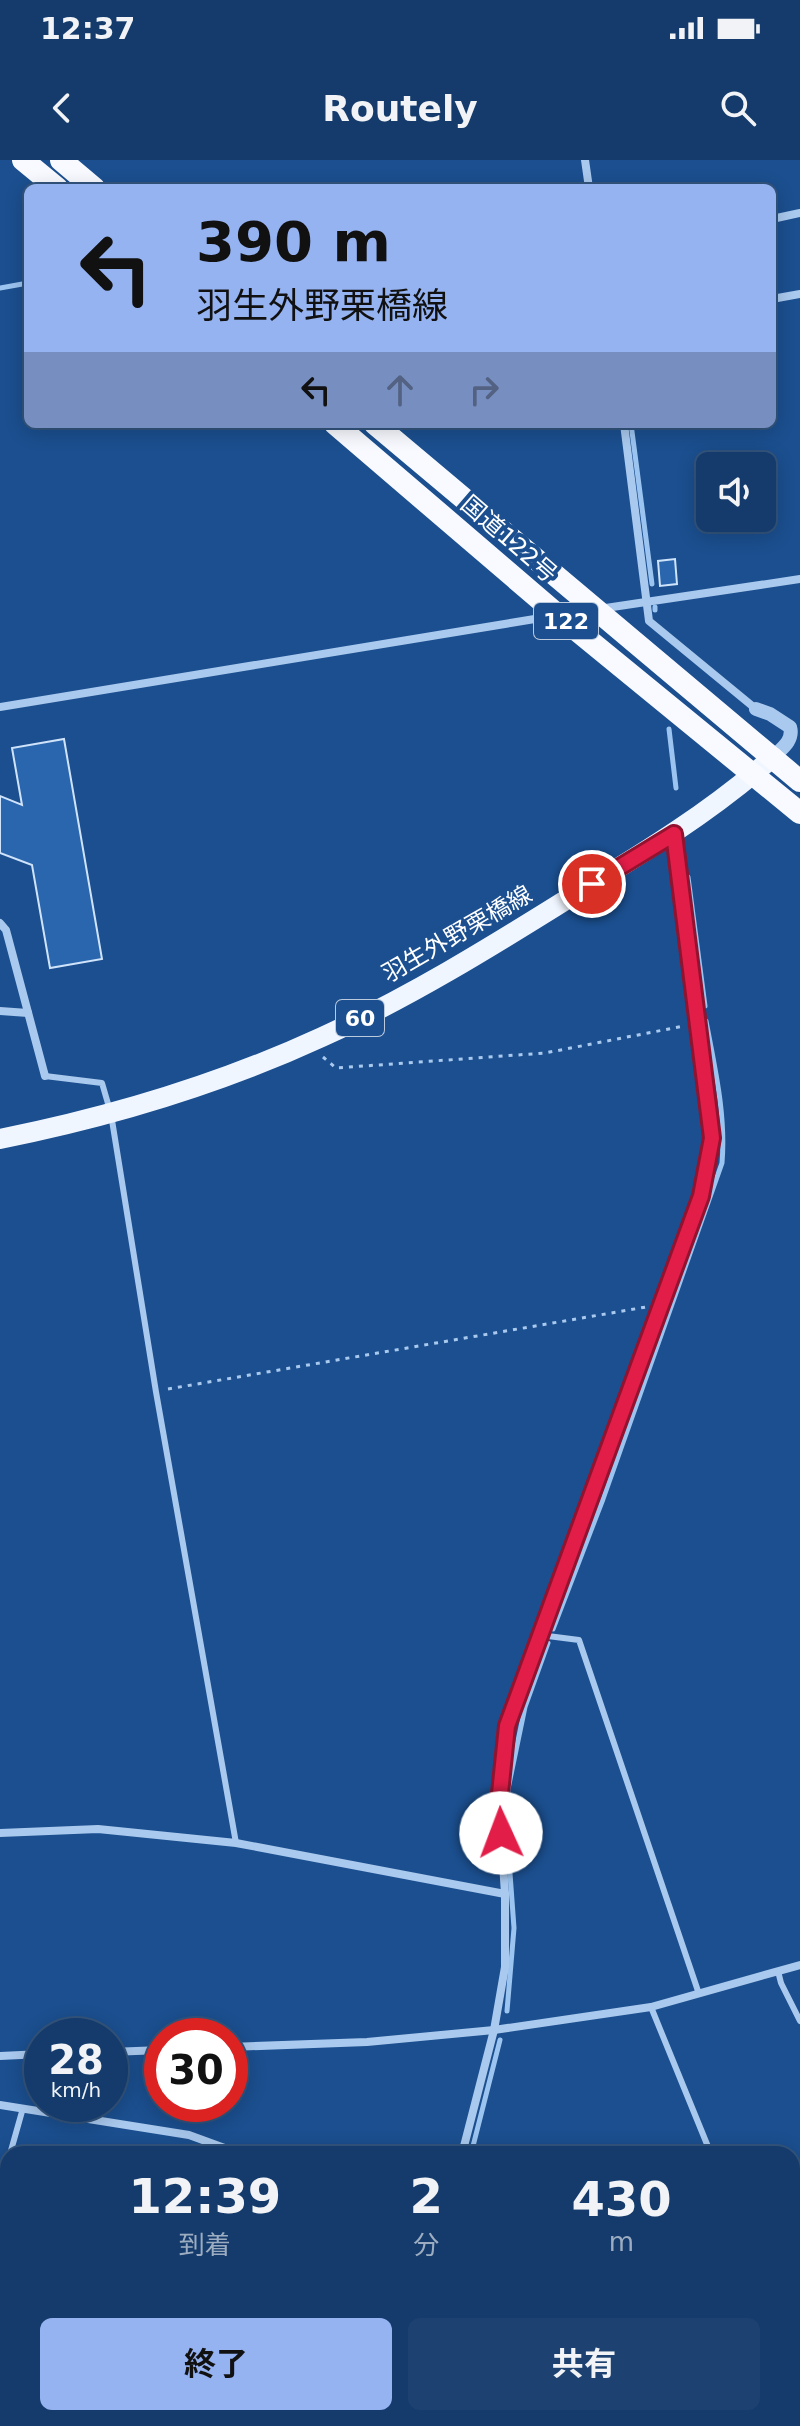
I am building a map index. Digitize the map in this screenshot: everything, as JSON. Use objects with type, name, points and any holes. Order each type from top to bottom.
[{"type":"highway","points":[[23,160],[52,184]]},
{"type":"highway","points":[[61,160],[89,184]]},
{"type":"highway","name":"国道122号","points":[[340,428],[558,615],[800,813]]},
{"type":"highway","name":"国道122号","points":[[380,428],[800,781]]},
{"type":"main road","name":"羽生外野栗橋線","points":[[0,1139],[111,1114],[234,1074],[307,1043],[436,980],[674,834],[773,757]]},
{"type":"street","points":[[585,160],[588,184]]},
{"type":"street","points":[[776,218],[800,213]]},
{"type":"street","points":[[776,298],[800,294]]},
{"type":"street","points":[[624,428],[649,621],[756,709],[790,727],[788,742],[773,757]]},
{"type":"street","points":[[596,609],[800,579]]},
{"type":"street","points":[[0,707],[558,615]]},
{"type":"street","points":[[464,2146],[494,2030],[505,1967],[505,1894],[499,1803],[507,1726],[701,1196],[712,1138],[674,834]]},
{"type":"street","points":[[0,923],[6,930],[45,1076]]},
{"type":"street","points":[[0,1011],[28,1013]]},
{"type":"street","points":[[0,1833],[98,1829],[236,1843],[505,1894]]},
{"type":"street","points":[[248,2046],[367,2042],[494,2030],[651,2007],[800,1965]]},
{"type":"street","points":[[0,2056],[24,2055]]},
{"type":"street","points":[[0,2105],[189,2135],[219,2146]]},
{"type":"lane","points":[[45,1076],[102,1083],[111,1114],[156,1392],[236,1843]]},
{"type":"lane","points":[[540,1635],[579,1640],[699,1994]]},
{"type":"lane","points":[[778,1971],[800,2021]]},
{"type":"lane","points":[[651,2007],[708,2146]]},
{"type":"lane","points":[[12,2146],[23,2108]]},
{"type":"path","points":[[307,1043],[336,1068],[545,1053],[699,1023]]},
{"type":"path","points":[[156,1392],[661,1304]]},
{"type":"building","points":[[675,559],[677,584],[660,586],[658,561]]},
{"type":"building","points":[[64,739],[102,959],[50,968],[32,865],[0,853],[0,796],[22,805],[12,748]]},
{"type":"waterway","points":[[0,288],[24,284]]},
{"type":"waterway","points":[[632,428],[652,584]]},
{"type":"waterway","points":[[669,729],[676,788]]},
{"type":"waterway","points":[[688,877],[705,1006]]},
{"type":"waterway","points":[[553,1629],[603,1499],[722,1163],[721,1110],[706,1021]]},
{"type":"waterway","points":[[507,2011],[514,1928],[506,1819],[508,1789],[525,1707],[548,1643]]},
{"type":"waterway","points":[[473,2146],[500,2040]]},
{"type":"route","points":[[501,1833],[499,1803],[507,1726],[701,1196],[712,1138],[674,834],[592,884]]}]
